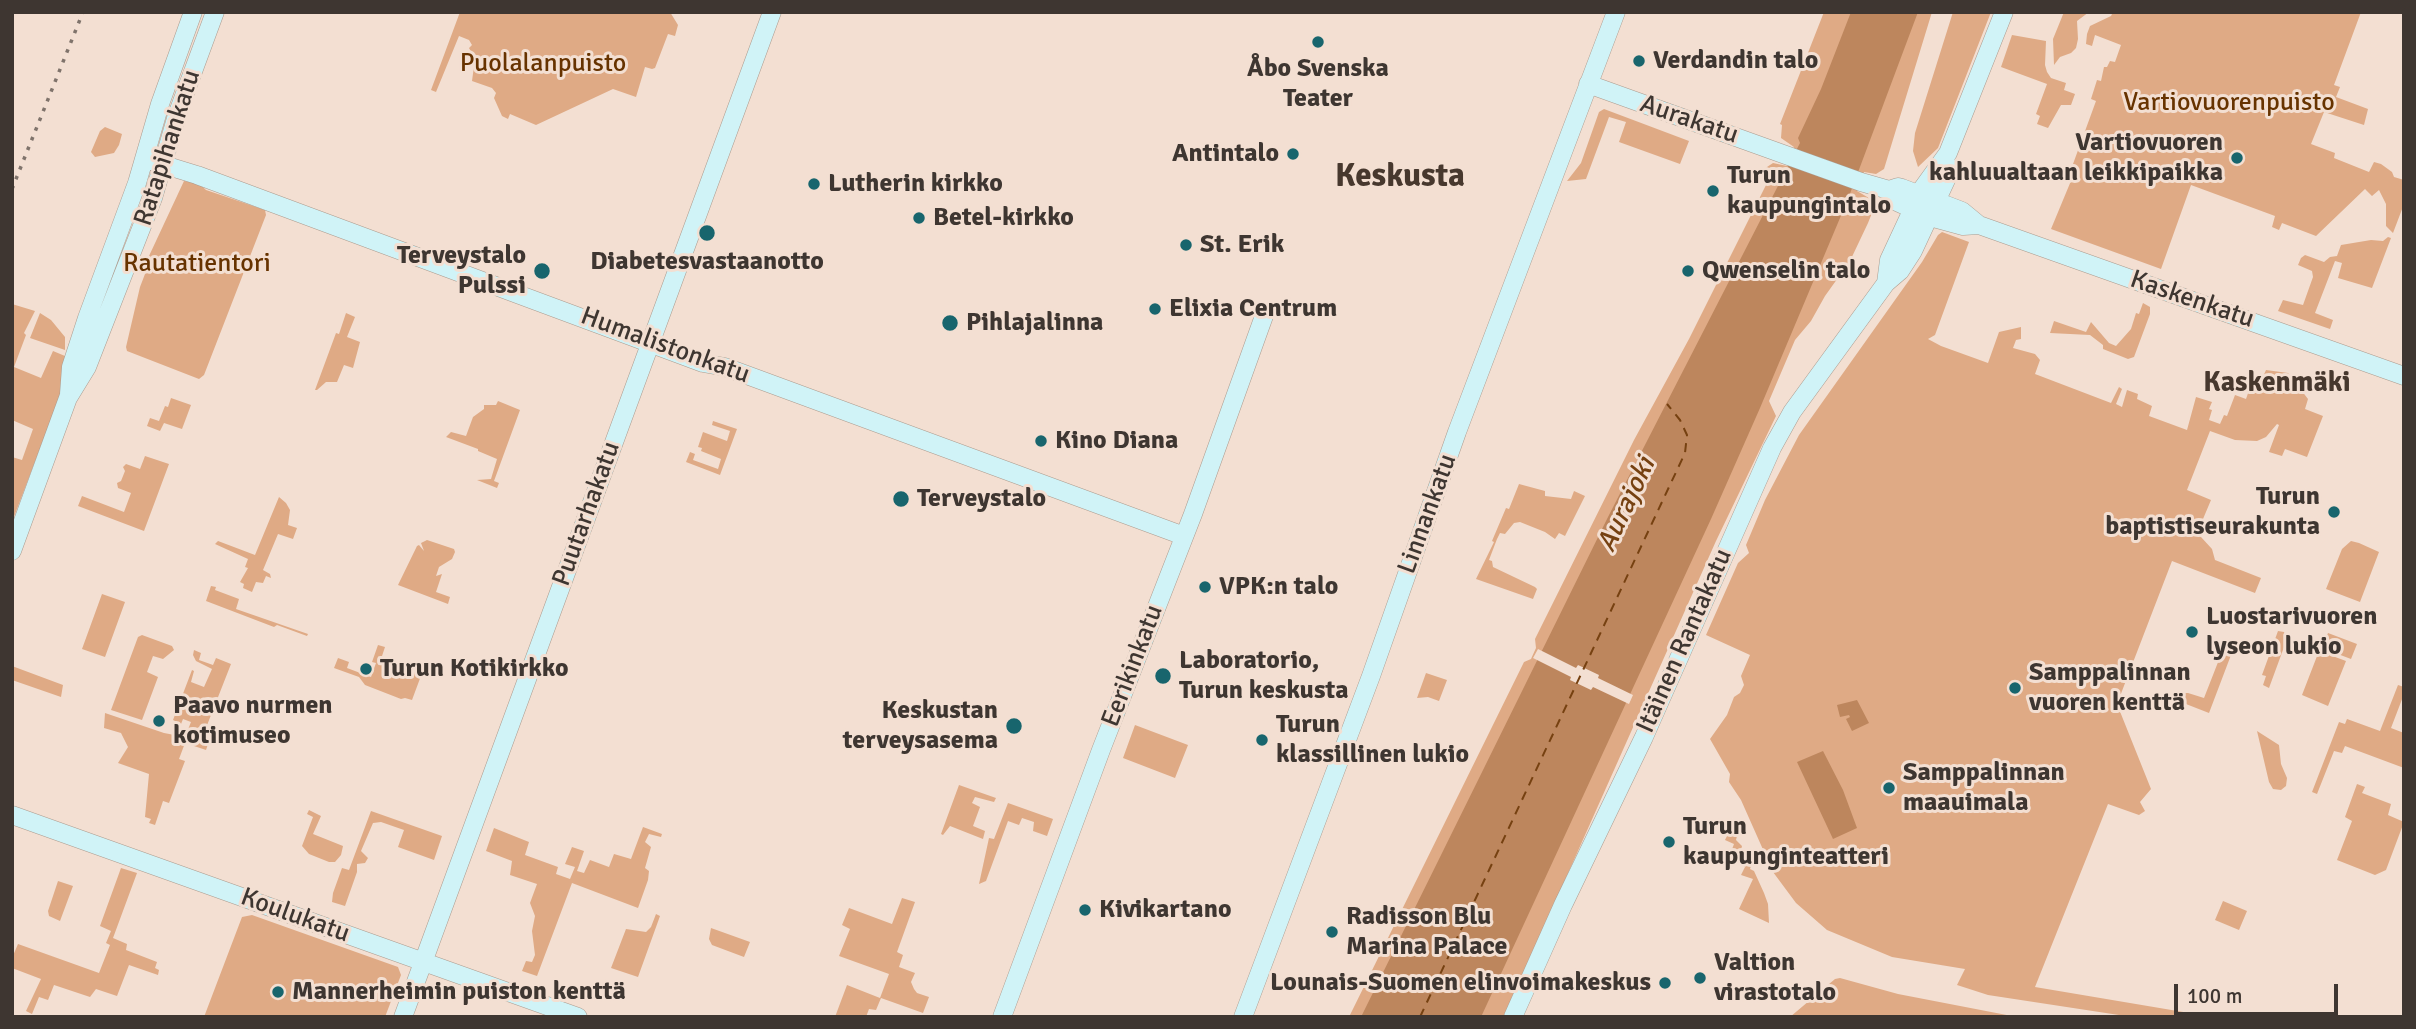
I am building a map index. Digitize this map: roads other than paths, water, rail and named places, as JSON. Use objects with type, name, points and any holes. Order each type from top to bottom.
[{"type":"street","name":"Ratapihankatu","points":[[12,551],[68,398],[72,367],[87,318],[145,159],[160,104],[193,12]]},
{"type":"street","name":"Ratapihankatu","points":[[68,398],[85,372],[105,324],[165,164],[177,116],[215,12]]},
{"type":"street","name":"Puutarhakatu","points":[[403,1017],[772,12]]},
{"type":"street","name":"Linnankatu","points":[[1243,1017],[1371,676],[1457,432],[1616,12]]},
{"type":"street","points":[[1945,161],[2004,12]]},
{"type":"street","name":"Aurakatu","points":[[1588,83],[1861,181]]},
{"type":"street","name":"Humalistonkatu","points":[[145,159],[650,341],[703,363],[725,367],[1184,536]]},
{"type":"street","name":"Itäinen Rantakatu","points":[[1513,1017],[1563,905],[1644,737],[1772,448],[1792,412],[1886,283],[1900,271],[1933,209],[1949,168],[1945,161],[1937,168],[1916,202],[1889,260],[1886,283]]},
{"type":"street","name":"Kaskenkatu","points":[[1861,181],[1889,190],[1895,201],[1916,202],[1963,226],[1979,225],[2404,376]]},
{"type":"street","name":"Eerikinkatu","points":[[1003,1017],[1264,316]]},
{"type":"street","name":"Koulukatu","points":[[12,815],[578,1017]]},
{"type":"water","name":"Aurajoki","points":[[1851,12],[1918,12],[1848,199],[1760,408],[1481,1017],[1361,1017],[1608,517],[1800,143],[1798,138],[1821,89]]},
{"type":"water","points":[[1857,700],[1869,723],[1852,731],[1846,719],[1849,715],[1840,717],[1837,705]]},
{"type":"water","points":[[1823,751],[1843,790],[1857,828],[1833,839],[1797,762]]},
{"type":"railway","points":[[12,189],[83,12]]},
{"type":"place","name":"Åbo Svenska Teater","points":[[1318,42]]},
{"type":"place","name":"Verdandin talo","points":[[1639,61]]},
{"type":"place","name":"Antintalo","points":[[1293,154]]},
{"type":"place","name":"Vartiovuoren kahluualtaan leikkipaikka","points":[[2237,158]]},
{"type":"place","name":"Lutherin kirkko","points":[[814,184]]},
{"type":"place","name":"Turun kaupungintalo","points":[[1713,191]]},
{"type":"place","name":"Betel-kirkko","points":[[919,218]]},
{"type":"place","name":"Diabetesvastaanotto","points":[[707,233]]},
{"type":"place","name":"St. Erik","points":[[1186,245]]},
{"type":"place","name":"Terveystalo Pulssi","points":[[542,271]]},
{"type":"place","name":"Qwenselin talo","points":[[1688,271]]},
{"type":"place","name":"Elixia Centrum","points":[[1155,309]]},
{"type":"place","name":"Pihlajalinna","points":[[950,323]]},
{"type":"place","name":"Kino Diana","points":[[1041,441]]},
{"type":"place","name":"Terveystalo","points":[[901,499]]},
{"type":"place","name":"Turun baptistiseurakunta","points":[[2334,512]]},
{"type":"place","name":"VPK:n talo","points":[[1205,587]]},
{"type":"place","name":"Luostarivuoren lyseon lukio","points":[[2192,632]]},
{"type":"place","name":"Turun Kotikirkko","points":[[366,669]]},
{"type":"place","name":"Laboratorio, Turun keskusta","points":[[1163,676]]},
{"type":"place","name":"Samppalinnan vuoren kenttä","points":[[2015,688]]},
{"type":"place","name":"Paavo nurmen kotimuseo","points":[[159,721]]},
{"type":"place","name":"Keskustan terveysasema","points":[[1014,726]]},
{"type":"place","name":"Turun klassillinen lukio","points":[[1262,740]]},
{"type":"place","name":"Samppalinnan maauimala","points":[[1889,788]]},
{"type":"place","name":"Turun kaupunginteatteri","points":[[1669,842]]},
{"type":"place","name":"Kivikartano","points":[[1085,910]]},
{"type":"place","name":"Radisson Blu Marina Palace","points":[[1332,932]]},
{"type":"place","name":"Valtion virastotalo","points":[[1700,978]]},
{"type":"place","name":"Lounais-Suomen elinvoimakeskus","points":[[1665,983]]},
{"type":"place","name":"Mannerheimin puiston kenttä","points":[[278,992]]},
{"type":"district","name":"Keskusta","points":[[1400,177]]},
{"type":"district","name":"Kaskenmäki","points":[[2277,384]]},
{"type":"park label","name":"Puolalanpuisto","points":[[543,64]]},
{"type":"park label","name":"Vartiovuorenpuisto","points":[[2229,103]]},
{"type":"park label","name":"Rautatientori","points":[[197,264]]}]
